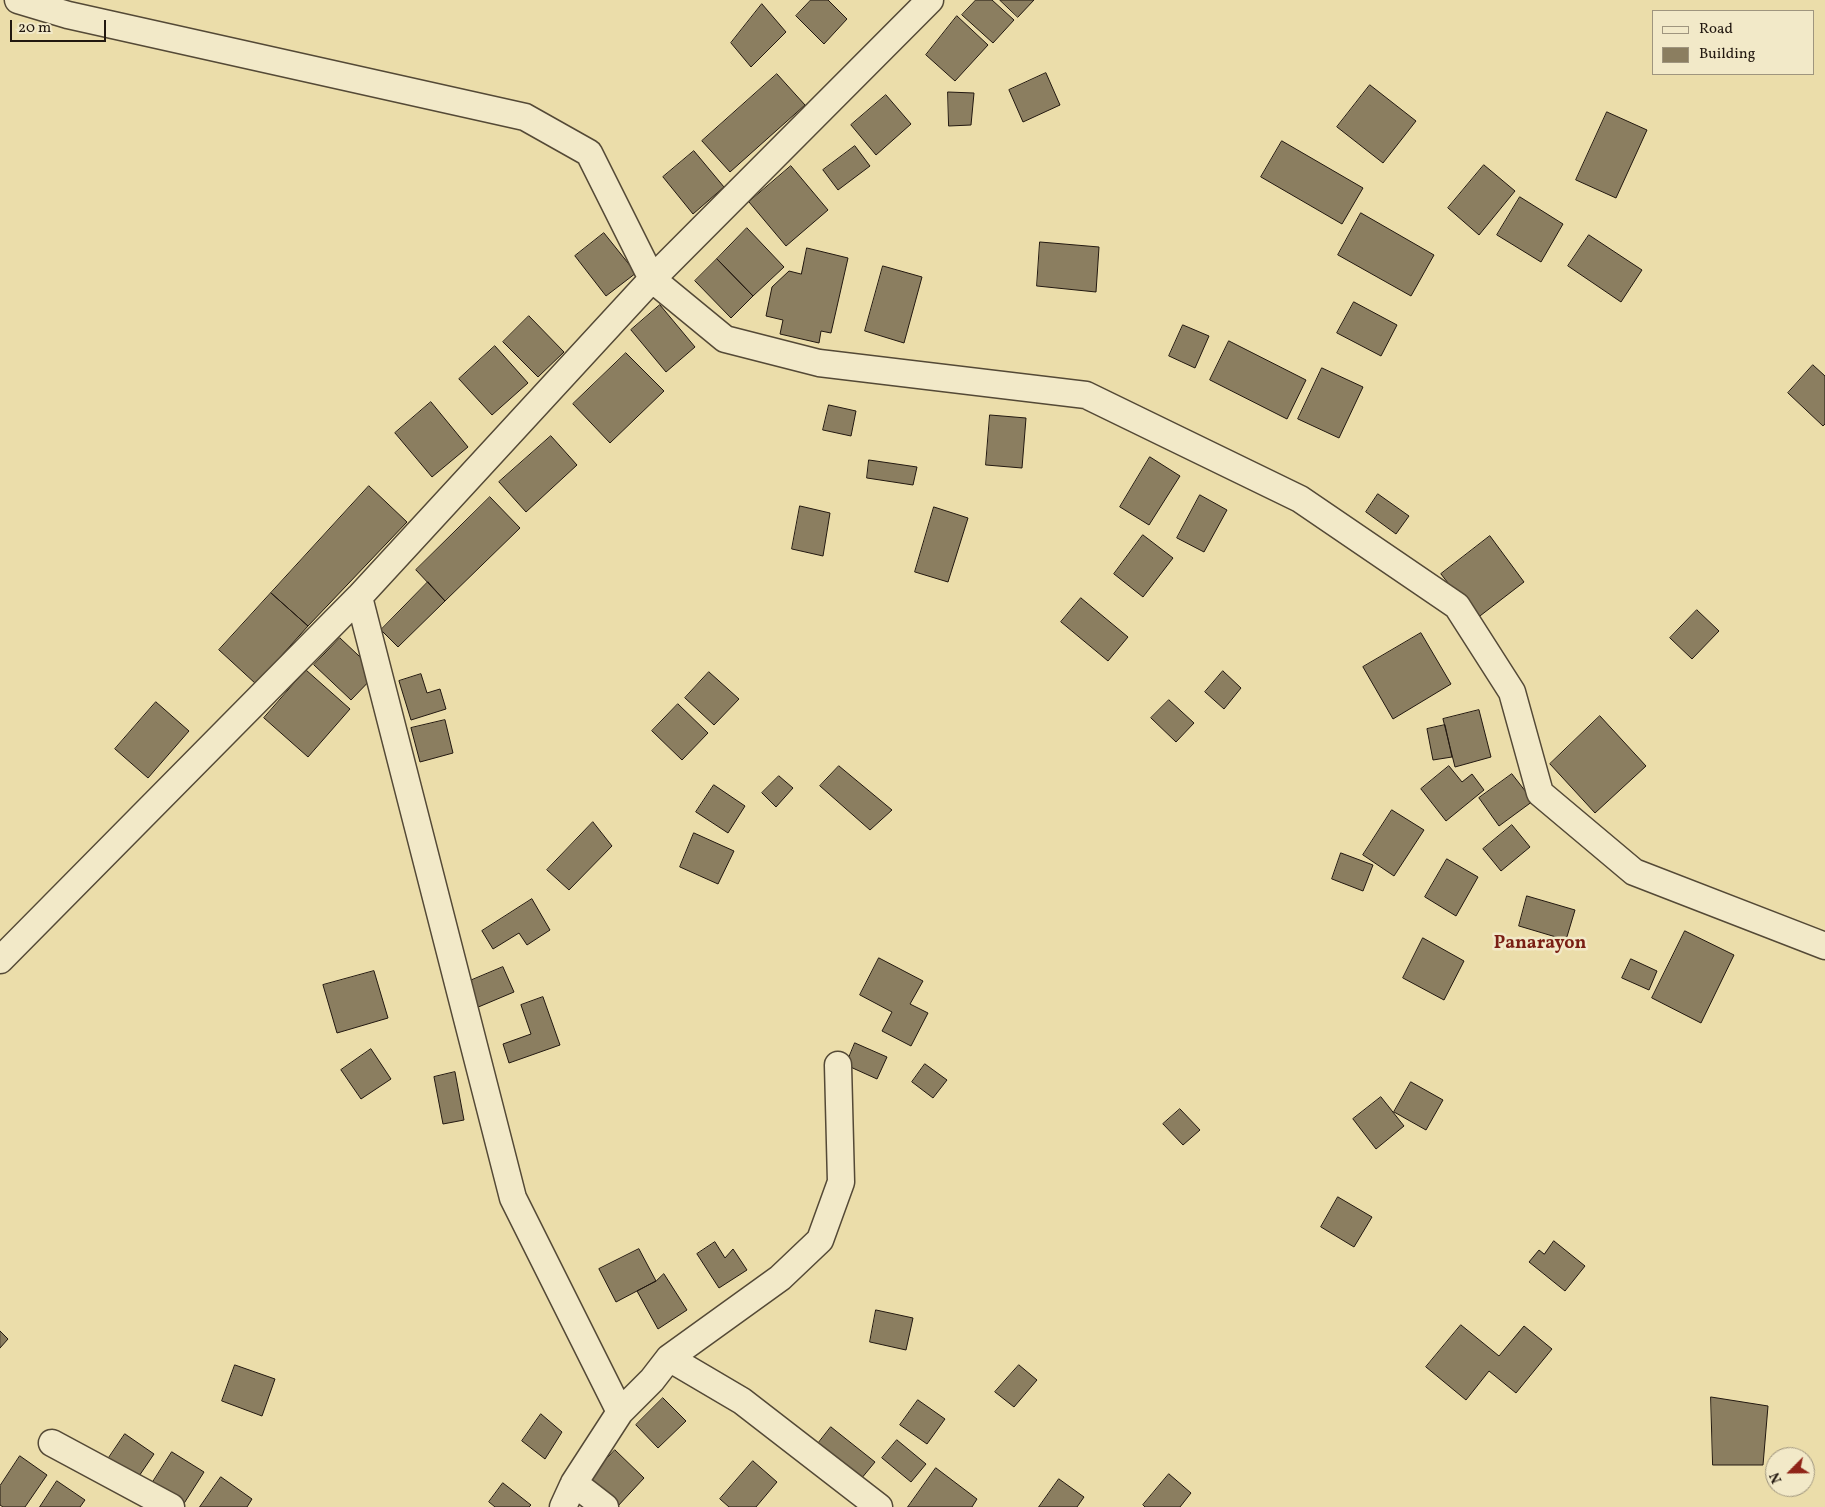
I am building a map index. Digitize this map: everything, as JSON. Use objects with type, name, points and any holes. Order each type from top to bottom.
[{"type":"street","points":[[18,0],[68,16],[525,117],[588,153],[652,279],[725,339],[819,363],[1086,394],[1300,499],[1457,606],[1512,692],[1540,793],[1548,800],[1634,872],[1825,946]]},
{"type":"street","points":[[0,960],[359,597],[652,279],[930,0]]},
{"type":"street","points":[[359,597],[513,1198],[620,1412]]},
{"type":"street","points":[[563,1507],[574,1483],[620,1412],[652,1380],[669,1358],[780,1278],[820,1240],[841,1182],[838,1065]]},
{"type":"street","points":[[669,1358],[742,1401],[879,1507]]},
{"type":"street","points":[[52,1442],[172,1507]]},
{"type":"street","points":[[574,1483],[605,1507]]},
{"type":"building","points":[[811,0],[828,0],[847,19],[824,44],[796,16]]},
{"type":"building","points":[[976,0],[992,0],[1014,20],[993,43],[962,15]]},
{"type":"building","points":[[1000,0],[1034,0],[1018,17]]},
{"type":"building","points":[[762,4],[786,32],[751,67],[731,43]]},
{"type":"building","points":[[957,16],[988,45],[955,81],[926,55]]},
{"type":"building","points":[[1046,73],[1060,105],[1023,122],[1009,90]]},
{"type":"building","points":[[777,74],[805,105],[730,172],[702,141]]},
{"type":"building","points":[[1370,85],[1416,121],[1383,163],[1337,127]]},
{"type":"building","points":[[948,92],[974,93],[971,125],[949,126]]},
{"type":"building","points":[[886,95],[911,124],[876,155],[851,125]]},
{"type":"building","points":[[1607,112],[1647,130],[1616,198],[1576,180]]},
{"type":"building","points":[[1282,141],[1363,188],[1342,224],[1261,177]]},
{"type":"building","points":[[855,146],[870,166],[838,190],[823,170]]},
{"type":"building","points":[[694,151],[724,187],[693,214],[663,177]]},
{"type":"building","points":[[1484,165],[1515,191],[1479,235],[1448,208]]},
{"type":"building","points":[[791,166],[828,210],[786,246],[749,202]]},
{"type":"building","points":[[1520,197],[1563,224],[1541,262],[1497,235]]},
{"type":"building","points":[[1361,213],[1434,255],[1411,296],[1338,255]]},
{"type":"building","points":[[747,228],[784,267],[753,296],[717,259]]},
{"type":"building","points":[[604,233],[636,273],[606,296],[575,256]]},
{"type":"building","points":[[1589,235],[1642,270],[1621,302],[1568,266]]},
{"type":"building","points":[[1040,242],[1099,247],[1096,292],[1037,286]]},
{"type":"building","points":[[807,248],[848,258],[831,333],[821,331],[819,343],[780,334],[783,320],[766,316],[772,287],[789,271],[801,274]]},
{"type":"building","points":[[717,259],[753,296],[731,318],[695,281]]},
{"type":"building","points":[[883,266],[922,277],[904,343],[865,331]]},
{"type":"building","points":[[1354,302],[1397,325],[1381,356],[1337,333]]},
{"type":"building","points":[[660,305],[695,347],[666,372],[631,330]]},
{"type":"building","points":[[529,316],[564,352],[538,377],[503,342]]},
{"type":"building","points":[[1183,325],[1209,336],[1195,368],[1169,356]]},
{"type":"building","points":[[1229,341],[1306,380],[1287,419],[1210,380]]},
{"type":"building","points":[[495,346],[528,383],[492,415],[459,379]]},
{"type":"building","points":[[626,353],[664,391],[610,443],[573,404]]},
{"type":"building","points":[[1813,365],[1825,376],[1825,424],[1823,426],[1788,393]]},
{"type":"building","points":[[1322,368],[1363,387],[1339,438],[1298,419]]},
{"type":"building","points":[[431,402],[468,447],[432,477],[395,433]]},
{"type":"building","points":[[829,405],[856,411],[851,436],[823,430]]},
{"type":"building","points":[[990,415],[1026,418],[1022,468],[986,465]]},
{"type":"building","points":[[551,436],[577,465],[526,512],[499,482]]},
{"type":"building","points":[[1150,457],[1180,476],[1149,525],[1120,507]]},
{"type":"building","points":[[869,460],[917,467],[913,485],[867,478]]},
{"type":"building","points":[[369,486],[407,522],[308,626],[271,593]]},
{"type":"building","points":[[1378,494],[1409,516],[1396,534],[1366,512]]},
{"type":"building","points":[[1200,495],[1227,510],[1204,552],[1177,538]]},
{"type":"building","points":[[490,497],[520,528],[445,601],[416,570]]},
{"type":"building","points":[[800,506],[830,513],[823,556],[792,549]]},
{"type":"building","points":[[934,507],[968,518],[948,582],[915,572]]},
{"type":"building","points":[[1143,535],[1173,558],[1143,597],[1114,574]]},
{"type":"building","points":[[1490,536],[1524,582],[1476,619],[1441,574]]},
{"type":"building","points":[[428,582],[445,601],[398,647],[381,630]]},
{"type":"building","points":[[271,593],[308,626],[256,684],[219,650]]},
{"type":"building","points":[[1081,598],[1128,637],[1108,661],[1061,622]]},
{"type":"building","points":[[1697,610],[1719,631],[1692,659],[1670,638]]},
{"type":"building","points":[[1421,633],[1451,684],[1393,719],[1363,667]]},
{"type":"building","points":[[340,638],[377,673],[351,700],[314,665]]},
{"type":"building","points":[[306,670],[350,709],[308,757],[264,718]]},
{"type":"building","points":[[1223,671],[1241,688],[1224,709],[1205,692]]},
{"type":"building","points":[[709,672],[739,699],[714,725],[685,698]]},
{"type":"building","points":[[421,674],[427,693],[440,689],[446,709],[411,720],[399,681]]},
{"type":"building","points":[[1169,700],[1194,723],[1176,742],[1151,718]]},
{"type":"building","points":[[156,702],[189,731],[148,778],[115,749]]},
{"type":"building","points":[[678,704],[708,733],[682,760],[652,731]]},
{"type":"building","points":[[1479,710],[1491,757],[1455,767],[1443,719]]},
{"type":"building","points":[[1600,716],[1646,766],[1595,813],[1550,764]]},
{"type":"building","points":[[445,720],[453,753],[420,762],[411,728]]},
{"type":"building","points":[[1445,725],[1452,757],[1433,760],[1427,729]]},
{"type":"building","points":[[839,766],[892,810],[870,830],[820,786]]},
{"type":"building","points":[[1449,766],[1462,782],[1472,774],[1484,790],[1446,821],[1421,789]]},
{"type":"building","points":[[1512,774],[1533,801],[1499,826],[1479,798]]},
{"type":"building","points":[[779,776],[793,788],[776,807],[762,793]]},
{"type":"building","points":[[714,785],[745,806],[728,833],[696,812]]},
{"type":"building","points":[[1392,810],[1424,830],[1394,876],[1363,855]]},
{"type":"building","points":[[593,822],[612,846],[569,890],[547,870]]},
{"type":"building","points":[[1512,825],[1530,847],[1501,871],[1483,849]]},
{"type":"building","points":[[694,833],[734,851],[718,884],[680,867]]},
{"type":"building","points":[[1341,853],[1373,865],[1363,891],[1332,879]]},
{"type":"building","points":[[1447,859],[1478,877],[1456,916],[1425,897]]},
{"type":"building","points":[[1527,896],[1575,910],[1566,940],[1519,926]]},
{"type":"building","points":[[532,899],[550,930],[527,945],[519,933],[493,949],[482,931]]},
{"type":"building","points":[[1685,931],[1734,955],[1701,1023],[1652,998]]},
{"type":"building","points":[[1423,938],[1464,961],[1444,1000],[1403,978]]},
{"type":"building","points":[[879,958],[923,981],[910,1004],[928,1013],[911,1046],[882,1031],[892,1012],[860,995]]},
{"type":"building","points":[[1631,959],[1657,971],[1649,990],[1622,978]]},
{"type":"building","points":[[503,967],[514,992],[476,1008],[465,983]]},
{"type":"building","points":[[374,971],[388,1018],[337,1033],[323,985]]},
{"type":"building","points":[[543,997],[560,1045],[509,1063],[503,1044],[531,1034],[521,1005]]},
{"type":"building","points":[[855,1043],[887,1057],[877,1079],[846,1065]]},
{"type":"building","points":[[371,1049],[391,1079],[361,1099],[341,1070]]},
{"type":"building","points":[[925,1064],[947,1080],[933,1098],[912,1082]]},
{"type":"building","points":[[455,1072],[464,1120],[443,1124],[434,1077]]},
{"type":"building","points":[[1411,1082],[1443,1100],[1426,1130],[1394,1112]]},
{"type":"building","points":[[1381,1097],[1404,1126],[1376,1149],[1353,1119]]},
{"type":"building","points":[[1180,1109],[1200,1130],[1183,1145],[1163,1124]]},
{"type":"building","points":[[1338,1197],[1372,1217],[1354,1247],[1321,1227]]},
{"type":"building","points":[[1554,1241],[1585,1266],[1565,1291],[1529,1262],[1539,1250],[1544,1254]]},
{"type":"building","points":[[715,1242],[725,1258],[733,1249],[747,1270],[719,1288],[697,1254]]},
{"type":"building","points":[[639,1249],[656,1281],[616,1302],[599,1269]]},
{"type":"building","points":[[664,1274],[687,1310],[658,1329],[637,1291],[656,1281]]},
{"type":"building","points":[[876,1310],[913,1318],[906,1350],[870,1342]]},
{"type":"building","points":[[1461,1325],[1499,1356],[1524,1326],[1552,1349],[1516,1393],[1489,1371],[1466,1400],[1426,1367]]},
{"type":"building","points":[[0,1331],[8,1339],[0,1348]]},
{"type":"building","points":[[235,1365],[275,1379],[262,1416],[222,1401]]},
{"type":"building","points":[[1019,1365],[1037,1380],[1014,1407],[995,1392]]},
{"type":"building","points":[[1711,1397],[1768,1406],[1763,1465],[1713,1465]]},
{"type":"building","points":[[663,1398],[686,1421],[658,1448],[636,1425]]},
{"type":"building","points":[[918,1400],[945,1419],[927,1444],[900,1425]]},
{"type":"building","points":[[541,1414],[562,1432],[545,1459],[522,1441]]},
{"type":"building","points":[[831,1427],[875,1462],[856,1485],[813,1450]]},
{"type":"building","points":[[125,1434],[154,1454],[135,1482],[106,1462]]},
{"type":"building","points":[[897,1440],[926,1464],[911,1482],[882,1458]]},
{"type":"building","points":[[615,1450],[644,1478],[617,1507],[583,1485]]},
{"type":"building","points":[[172,1452],[204,1472],[183,1505],[151,1485]]},
{"type":"building","points":[[20,1456],[47,1475],[25,1507],[3,1507],[0,1505],[0,1486]]},
{"type":"building","points":[[753,1461],[777,1482],[756,1507],[729,1507],[720,1499]]},
{"type":"building","points":[[936,1468],[977,1499],[972,1507],[908,1507]]},
{"type":"building","points":[[1169,1474],[1191,1493],[1180,1507],[1145,1507],[1143,1505]]},
{"type":"building","points":[[221,1477],[252,1499],[247,1507],[200,1507]]},
{"type":"building","points":[[1059,1479],[1084,1497],[1077,1507],[1039,1507]]},
{"type":"building","points":[[57,1481],[85,1500],[80,1507],[40,1507]]},
{"type":"building","points":[[503,1483],[531,1505],[529,1507],[495,1507],[489,1502]]},
{"type":"district","name":"Panarayon","points":[[1540,945]]}]
